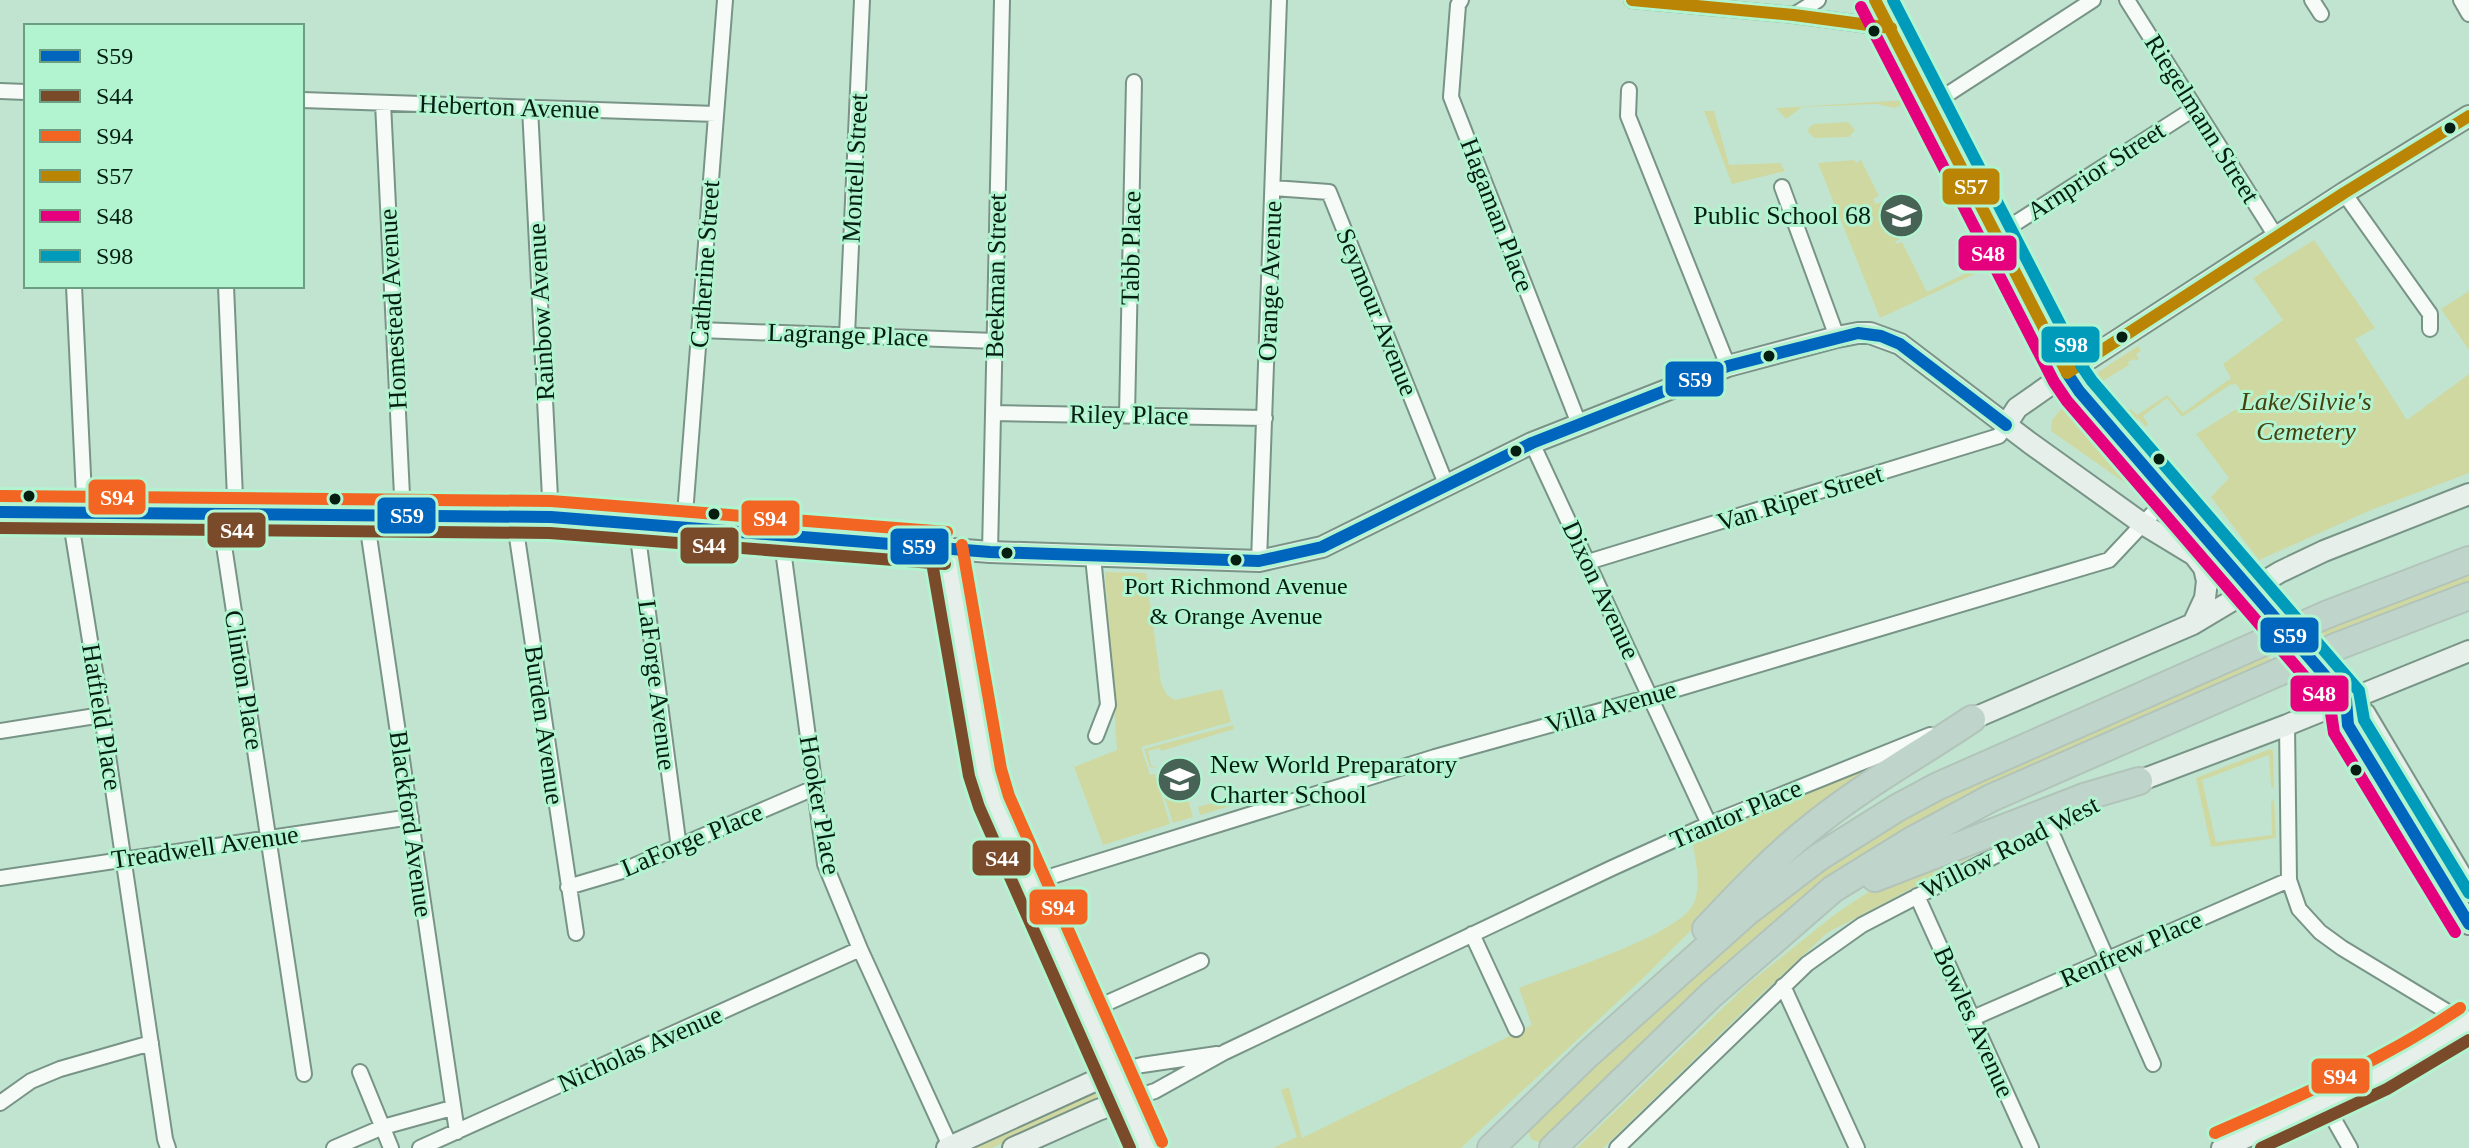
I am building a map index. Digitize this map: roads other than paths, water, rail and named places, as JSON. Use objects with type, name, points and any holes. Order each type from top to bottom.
[{"type":"highway","points":[[1491,1148],[1587,1055],[1747,912],[1806,866],[1897,808],[1979,766],[2328,614],[2469,560]]},
{"type":"highway","points":[[1553,1148],[1697,1008],[1833,889],[1950,818],[2034,778],[2338,646],[2469,596]]},
{"type":"highway","points":[[1587,1055],[1647,989],[1785,849],[1864,789],[1972,719]]},
{"type":"highway","points":[[1779,935],[1881,874],[2084,797],[2139,781]]},
{"type":"street","name":"Catherine Street","points":[[684,527],[725,0]]},
{"type":"street","name":"Montell Street","points":[[847,335],[862,0]]},
{"type":"street","name":"Beekman Street","points":[[990,552],[1002,0]]},
{"type":"street","name":"Orange Avenue","points":[[1259,561],[1279,0]]},
{"type":"street","name":"Hagaman Place","points":[[1461,0],[1458,5],[1451,97],[1579,424]]},
{"type":"street","points":[[1632,0],[1794,15],[1891,28]]},
{"type":"street","points":[[1794,15],[1818,0]]},
{"type":"street","points":[[1875,0],[2079,391],[2346,700],[2365,714],[2469,889]]},
{"type":"street","points":[[1931,105],[2093,0]]},
{"type":"street","name":"Riegelmann Street","points":[[2127,0],[2277,238]]},
{"type":"street","points":[[2312,0],[2321,14]]},
{"type":"street","points":[[2461,0],[2469,14]]},
{"type":"street","name":"Tabb Place","points":[[1127,415],[1134,82]]},
{"type":"street","points":[[1629,90],[1628,116],[1728,366]]},
{"type":"street","points":[[0,91],[24,92]]},
{"type":"street","name":"Heberton Avenue","points":[[304,100],[716,114]]},
{"type":"street","name":"Homestead Avenue","points":[[383,103],[403,516]]},
{"type":"street","name":"Rainbow Avenue","points":[[530,108],[551,517]]},
{"type":"street","name":"Arnprior Street","points":[[1997,235],[2195,108]]},
{"type":"street","points":[[2006,425],[2017,408],[2067,373],[2344,193],[2469,116]]},
{"type":"street","points":[[1782,187],[1837,337]]},
{"type":"street","name":"Seymour Avenue","points":[[1273,188],[1329,192],[1446,484]]},
{"type":"street","points":[[2344,193],[2430,314],[2430,329]]},
{"type":"street","name":"Hatfield Place","points":[[74,288],[84,496],[72,529],[168,1148]]},
{"type":"street","name":"Clinton Place","points":[[226,288],[235,498],[222,530],[304,1074]]},
{"type":"street","name":"Lagrange Place","points":[[700,330],[995,341]]},
{"type":"street","points":[[0,512],[551,517],[990,552],[1259,561],[1322,547],[1532,443],[1728,366],[1837,337],[1870,333],[1900,344],[2143,524],[2187,550],[2204,568],[2206,591],[2193,624]]},
{"type":"street","name":"Riley Place","points":[[993,413],[1265,418]]},
{"type":"street","name":"Van Riper Street","points":[[1588,562],[1999,436],[2006,425]]},
{"type":"street","name":"Dixon Avenue","points":[[1532,443],[1709,824]]},
{"type":"street","name":"Trantor Place","points":[[1013,1148],[1098,1110],[1155,1091],[1225,1052],[1709,824],[1972,719],[2193,624],[2280,572],[2324,551],[2469,494]]},
{"type":"street","name":"Villa Avenue","points":[[1030,883],[1435,757],[1650,697],[2109,560],[2169,496]]},
{"type":"street","name":"Blackford Avenue","points":[[366,516],[457,1132]]},
{"type":"street","name":"Burden Avenue","points":[[514,517],[576,933]]},
{"type":"street","name":"LaForge Avenue","points":[[636,522],[679,848]]},
{"type":"street","name":"Hooker Place","points":[[781,535],[825,864],[949,1147]]},
{"type":"street","points":[[946,548],[985,773],[994,802],[1147,1148]]},
{"type":"street","points":[[1093,557],[1108,705],[1096,736]]},
{"type":"street","name":"Willow Road West","points":[[1617,1148],[1783,986],[1843,937],[2139,781],[2469,651]]},
{"type":"street","points":[[2346,700],[2348,725],[2469,924]]},
{"type":"street","points":[[0,731],[102,715]]},
{"type":"street","points":[[2222,1148],[2324,1102],[2442,1041],[2468,1022],[2342,948],[2320,932],[2299,909],[2289,880],[2287,725]]},
{"type":"street","name":"LaForge Place","points":[[568,887],[622,871],[814,788]]},
{"type":"street","name":"Treadwell Avenue","points":[[0,878],[411,817]]},
{"type":"street","points":[[2049,827],[2153,1064]]},
{"type":"street","name":"Renfrew Place","points":[[1973,1018],[2289,880]]},
{"type":"street","name":"Bowles Avenue","points":[[1917,896],[2031,1148]]},
{"type":"street","points":[[1472,934],[1516,1029]]},
{"type":"street","name":"Nicholas Avenue","points":[[420,1148],[860,949]]},
{"type":"street","points":[[1087,1012],[1201,961]]},
{"type":"street","points":[[1783,986],[1857,1148]]},
{"type":"street","points":[[0,1103],[31,1081],[60,1069],[151,1043]]},
{"type":"street","name":"Trantor Place","points":[[949,1147],[1114,1072],[1225,1052]]},
{"type":"street","points":[[360,1072],[391,1148]]},
{"type":"street","points":[[2324,1102],[2350,1148]]},
{"type":"street","points":[[334,1148],[383,1127],[452,1108]]},
{"type":"place","name":"Public School 68","points":[[1902,215]]},
{"type":"place","name":"Port Richmond Avenue & Orange Avenue","points":[[1236,560]]},
{"type":"place","name":"New World Preparatory Charter School","points":[[1179,779]]},
{"type":"park label","name":"Lake/Silvie's Cemetery","points":[[2306,416]]}]
